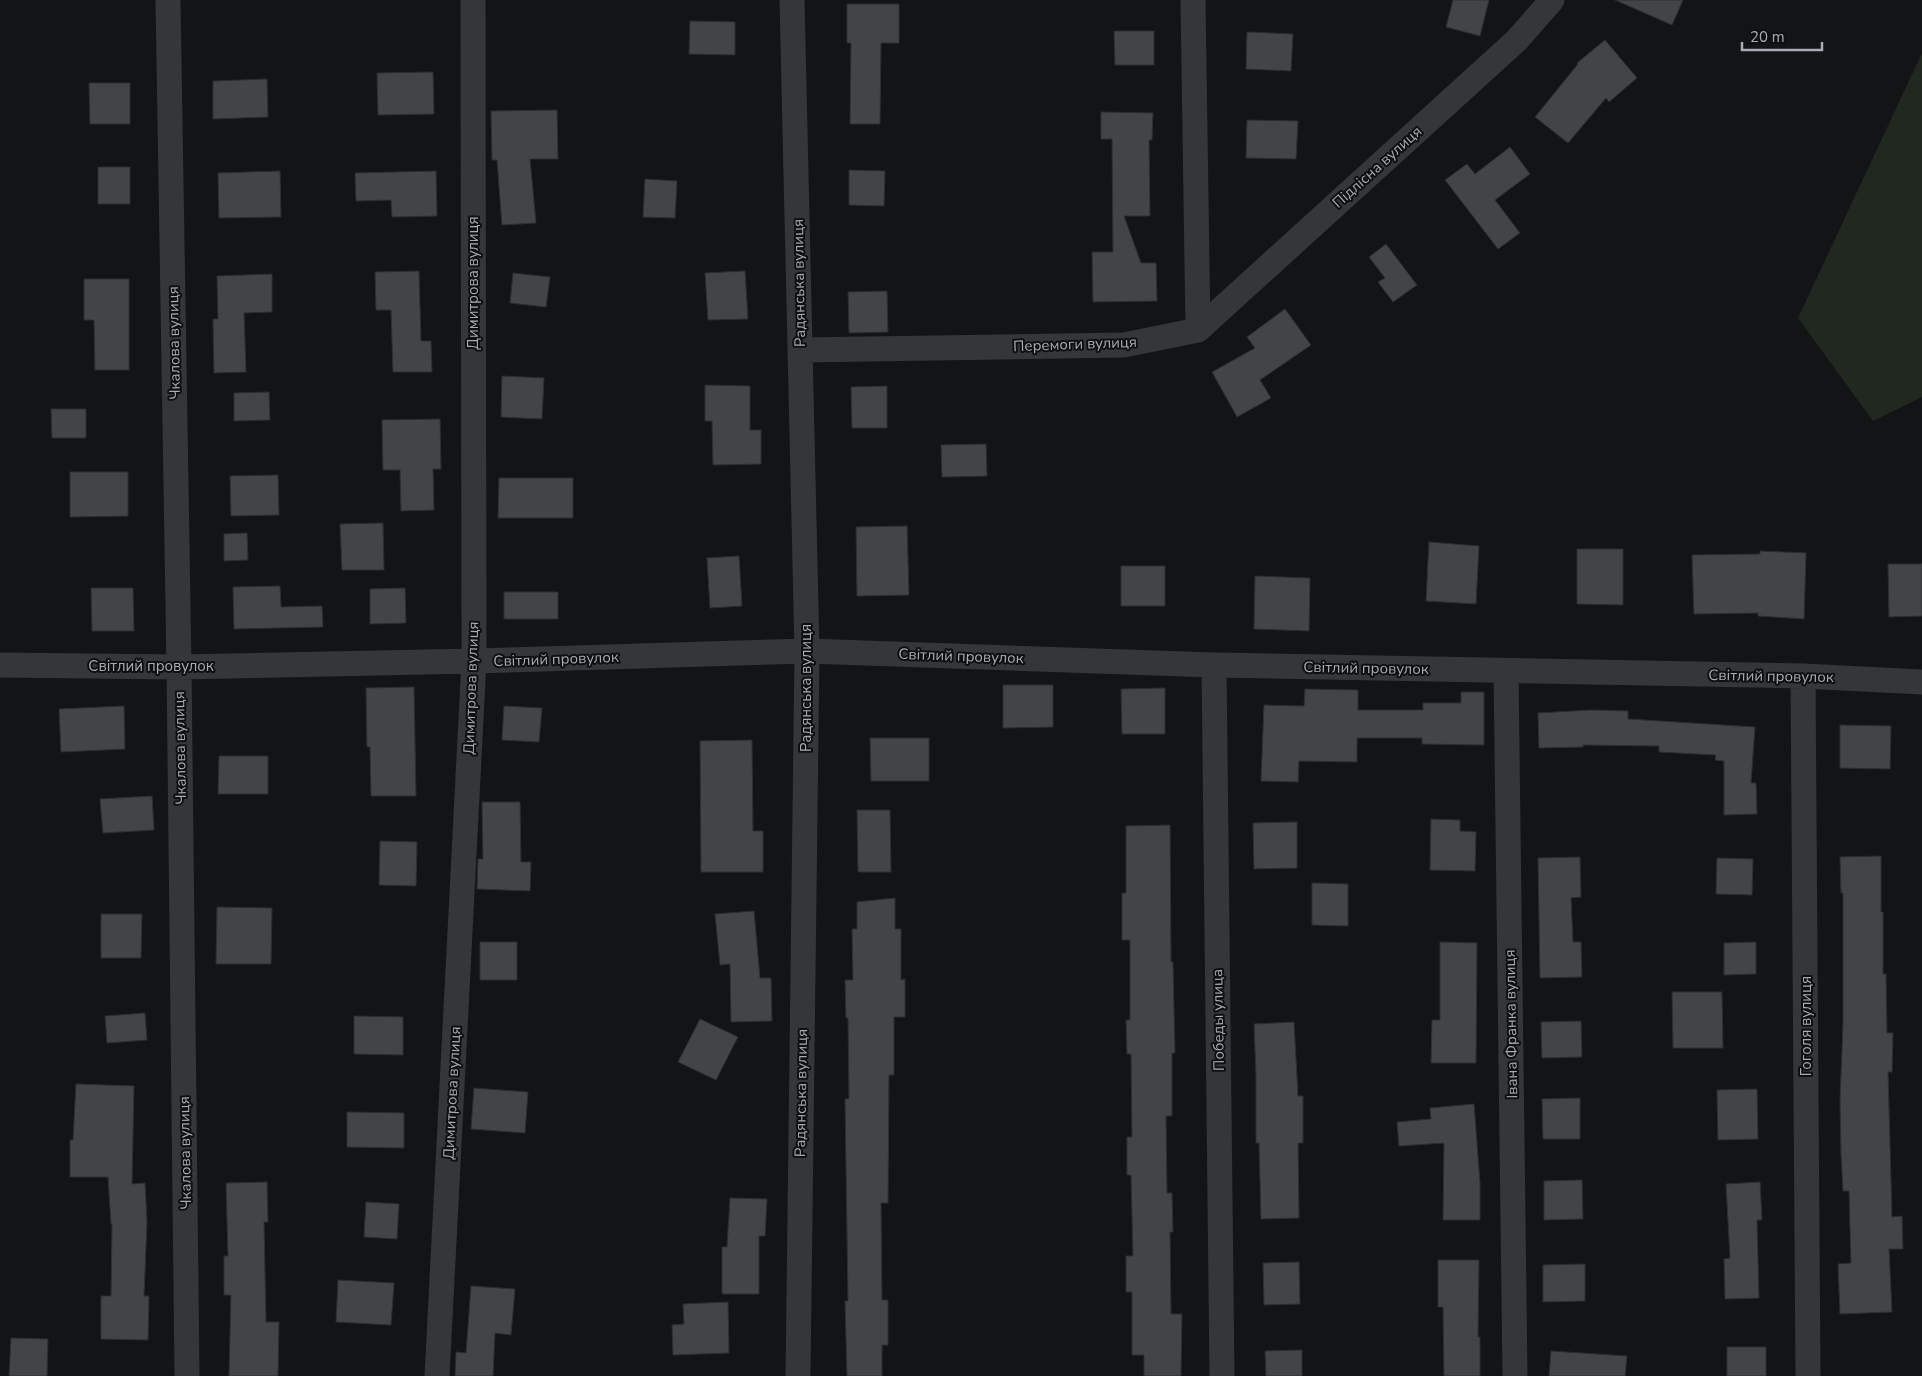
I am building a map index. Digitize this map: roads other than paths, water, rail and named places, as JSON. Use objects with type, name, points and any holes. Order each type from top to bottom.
[{"type":"street","name":"Чкалова вулиця","points":[[168,0],[179,668],[187,1376]]},
{"type":"street","name":"Димитрова вулиця","points":[[437,1376],[474,661],[473,0]]},
{"type":"street","name":"Радянська вулиця","points":[[792,0],[806,651],[798,1376]]},
{"type":"street","points":[[1192,0],[1198,330]]},
{"type":"street","name":"Підлісна вулиця","points":[[1198,330],[1517,40],[1552,0]]},
{"type":"street","name":"Перемоги вулиця","points":[[800,350],[1124,345],[1198,330]]},
{"type":"street","name":"Світлий провулок","points":[[0,665],[179,668],[806,651],[1214,664],[1803,676],[1922,682]]},
{"type":"street","name":"Победы улица","points":[[1214,664],[1222,1376]]},
{"type":"street","name":"Івана Франка вулиця","points":[[1506,671],[1515,1376]]},
{"type":"street","name":"Гоголя вулиця","points":[[1803,676],[1808,1376]]}]
